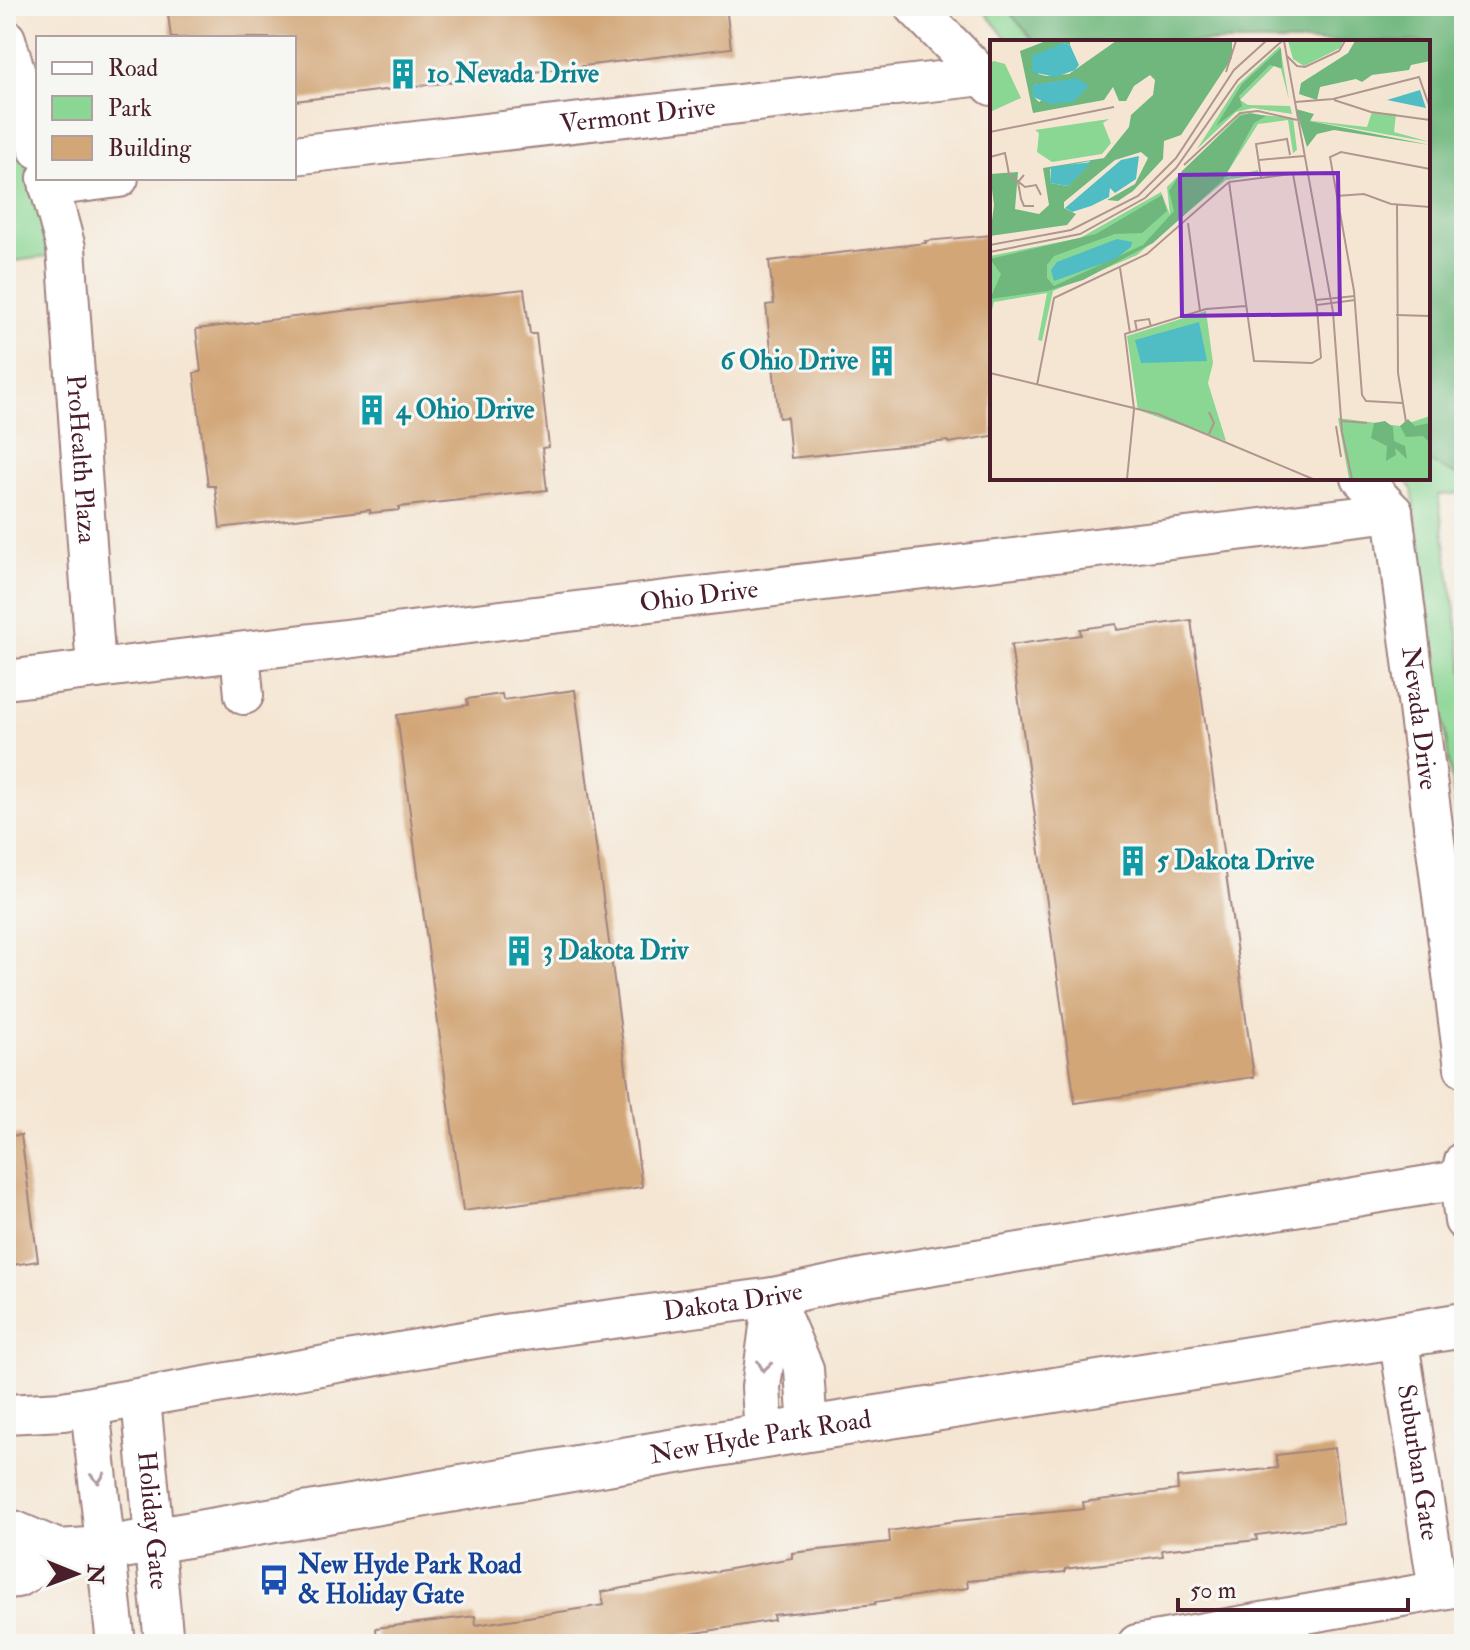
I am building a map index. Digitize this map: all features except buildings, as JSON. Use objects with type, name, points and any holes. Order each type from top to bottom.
[{"type":"main road","name":"New Hyde Park Road","points":[[6,1576],[16,1575],[58,1552],[105,1549],[764,1436],[1464,1325]]},
{"type":"main road","name":"New Hyde Park Road","points":[[6,1533],[13,1533],[58,1552]]},
{"type":"street","points":[[914,6],[987,81]]},
{"type":"street","points":[[6,39],[36,142]]},
{"type":"street","name":"Vermont Drive","points":[[296,155],[987,81]]},
{"type":"street","points":[[48,183],[91,180]]},
{"type":"street","name":"ProHealth Plaza","points":[[48,183],[66,248],[96,669]]},
{"type":"street","points":[[1363,480],[1393,512]]},
{"type":"street","name":"Ohio Drive","points":[[6,680],[1393,512]]},
{"type":"street","name":"Nevada Drive","points":[[1393,512],[1450,846],[1464,1068]]},
{"type":"street","points":[[240,652],[244,695]]},
{"type":"street","points":[[1461,1171],[1464,1221]]},
{"type":"street","name":"Dakota Drive","points":[[6,1414],[90,1407],[503,1334],[711,1303],[773,1297],[1461,1171]]},
{"type":"street","points":[[773,1297],[804,1369],[808,1430]]},
{"type":"street","points":[[764,1436],[761,1387],[773,1297]]},
{"type":"street","name":"Suburban Gate","points":[[1398,1336],[1451,1588]]},
{"type":"street","name":"Holiday Gate","points":[[141,1399],[164,1644]]},
{"type":"street","name":"Holiday Gate","points":[[90,1407],[116,1644]]},
{"type":"street","points":[[1137,1644],[1228,1636],[1451,1588]]},
{"type":"green space","points":[[980,6],[1464,6],[1464,493],[1438,495],[1464,673],[1464,818],[1456,814],[1412,489],[1406,480],[1430,480],[1430,40],[1007,40]]},
{"type":"green space","points":[[1004,6],[1464,6],[1464,479],[1430,462],[1430,40],[1033,40]]},
{"type":"green space","points":[[6,97],[53,256],[6,262]]},
{"type":"place","name":"10 Nevada Drive","points":[[403,74]]},
{"type":"place","name":"6 Ohio Drive","points":[[882,361]]},
{"type":"place","name":"4 Ohio Drive","points":[[372,410]]},
{"type":"place","name":"5 Dakota Drive","points":[[1133,861]]},
{"type":"place","name":"3 Dakota Driv","points":[[519,951]]},
{"type":"place","name":"New Hyde Park Road & Holiday Gate","points":[[274,1580]]}]
